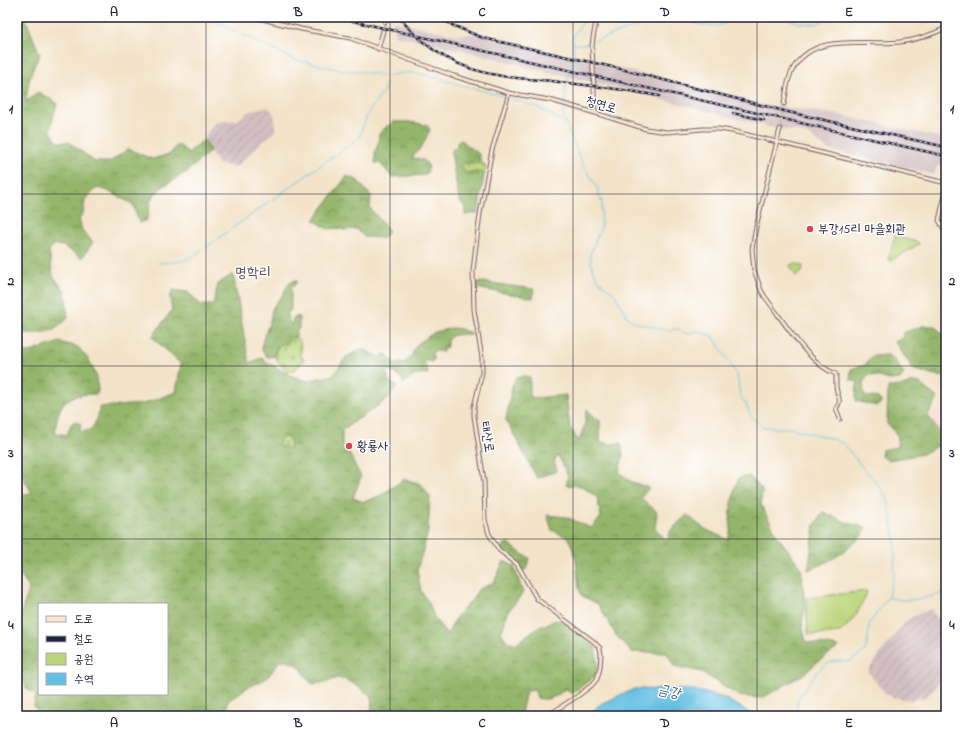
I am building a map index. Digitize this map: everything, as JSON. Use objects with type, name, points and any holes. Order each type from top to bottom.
[{"type":"street","name":"청연로","points":[[255,17],[350,38],[509,94],[550,100],[655,131],[667,132],[718,129],[946,183]]},
{"type":"street","points":[[383,17],[385,22]]},
{"type":"street","points":[[594,112],[592,46],[597,17]]},
{"type":"street","points":[[784,104],[792,71],[796,63],[805,54],[815,48],[830,43],[898,42],[912,40],[926,37],[946,28]]},
{"type":"street","points":[[378,49],[383,31]]},
{"type":"street","name":"태산로","points":[[509,94],[492,150],[488,169],[480,214],[473,271],[475,324],[482,365],[482,373],[474,407],[474,416],[484,481],[485,520],[489,534],[499,550],[517,564],[537,599],[593,641],[600,648],[601,654],[598,676],[592,685],[547,716]]},
{"type":"street","points":[[780,129],[754,234],[752,253],[754,270],[765,297],[800,343],[816,362],[836,374],[836,387],[840,400],[839,405],[836,408],[840,419]]},
{"type":"street","points":[[946,192],[939,220],[946,233]]},
{"type":"shaded area","points":[[393,21],[456,35],[480,33],[760,104],[839,115],[946,139],[946,167],[938,165],[934,175],[827,149],[811,137],[800,132],[769,127],[602,84],[395,35]]},
{"type":"shaded area","points":[[267,107],[272,111],[275,119],[275,131],[236,167],[218,164],[204,140],[212,126],[217,122],[238,120],[248,112]]},
{"type":"shaded area","points":[[946,383],[946,432],[935,426],[931,414],[943,408]]},
{"type":"shaded area","points":[[931,609],[936,617],[946,623],[946,672],[926,697],[909,700],[892,697],[886,694],[869,673],[869,669],[904,623],[912,617]]},
{"type":"green space","points":[[17,19],[26,20],[40,55],[30,77],[26,102],[38,92],[57,103],[50,130],[58,142],[69,142],[95,162],[110,162],[128,149],[152,159],[170,154],[178,144],[188,153],[204,140],[210,151],[188,171],[162,187],[151,199],[147,220],[139,223],[133,204],[106,190],[97,188],[85,200],[83,213],[79,219],[82,230],[93,242],[82,258],[63,246],[54,244],[49,251],[53,276],[65,291],[68,318],[59,326],[41,333],[25,333],[17,331]]},
{"type":"green space","points":[[394,122],[409,122],[427,125],[430,130],[422,146],[413,155],[413,158],[426,162],[429,167],[426,175],[392,177],[380,163],[375,163],[375,152],[378,145],[379,134]]},
{"type":"green space","points":[[459,140],[478,153],[480,156],[480,161],[485,165],[469,162],[462,168],[467,173],[482,172],[484,175],[478,213],[465,215],[465,207],[459,200],[451,153],[454,148],[457,147]]},
{"type":"green space","points":[[469,162],[486,166],[484,175],[482,172],[467,173],[462,168],[462,164]]},
{"type":"green space","points":[[347,176],[357,180],[371,196],[370,208],[389,231],[383,238],[364,237],[356,229],[328,229],[314,220]]},
{"type":"green space","points":[[895,236],[918,242],[919,244],[890,261],[888,260]]},
{"type":"green space","points":[[794,263],[803,266],[802,272],[796,276],[790,265]]},
{"type":"green space","points":[[233,274],[249,363],[261,358],[287,374],[306,381],[334,375],[345,358],[361,349],[382,358],[383,354],[387,355],[396,364],[404,362],[411,357],[416,345],[435,332],[452,328],[461,329],[474,334],[460,334],[449,338],[447,347],[443,347],[443,352],[435,351],[431,353],[434,359],[432,362],[423,360],[428,374],[414,376],[404,384],[401,378],[386,370],[389,382],[397,386],[389,398],[342,430],[342,444],[348,451],[361,477],[353,498],[364,502],[381,495],[405,479],[421,484],[430,497],[428,532],[417,571],[421,591],[429,603],[434,617],[447,635],[457,616],[472,600],[478,590],[494,582],[504,561],[514,566],[523,593],[509,610],[501,633],[508,642],[515,644],[537,628],[556,620],[567,623],[595,647],[598,665],[596,675],[572,694],[565,689],[552,698],[541,699],[537,698],[535,690],[526,691],[521,716],[371,716],[372,696],[347,680],[337,678],[327,682],[313,684],[300,667],[290,662],[280,661],[267,678],[245,689],[228,701],[226,712],[228,716],[42,716],[34,706],[36,694],[27,689],[17,666],[23,656],[18,642],[21,614],[29,588],[21,576],[17,576],[17,495],[32,493],[17,467],[17,354],[27,353],[60,342],[78,347],[88,359],[96,375],[98,390],[97,394],[77,396],[70,398],[65,402],[58,414],[55,433],[67,435],[71,424],[75,421],[81,424],[80,432],[91,430],[97,419],[100,407],[143,404],[176,392],[181,364],[152,337],[172,310],[170,297],[173,290],[188,292],[201,305],[213,305],[218,284]]},
{"type":"green space","points":[[296,280],[297,282],[291,289],[291,309],[287,314],[290,324],[292,324],[293,318],[299,316],[299,329],[296,331],[296,337],[293,337],[287,344],[278,346],[274,356],[267,357],[261,349],[263,338],[270,321],[272,309],[289,284]]},
{"type":"green space","points":[[483,282],[534,289],[533,298],[476,288],[476,283]]},
{"type":"green space","points":[[922,326],[934,326],[944,335],[946,346],[943,355],[946,358],[946,371],[944,377],[914,370],[895,342],[902,338],[903,333]]},
{"type":"green space","points":[[290,337],[294,337],[299,341],[301,346],[300,356],[304,359],[297,368],[287,373],[274,356],[278,347],[281,344],[287,344]]},
{"type":"green space","points":[[888,355],[895,361],[904,373],[900,379],[890,380],[869,374],[863,383],[864,396],[878,398],[882,402],[877,406],[856,401],[858,382],[850,380],[851,369],[865,365],[872,356]]},
{"type":"green space","points":[[524,376],[530,377],[530,397],[536,398],[566,395],[570,428],[579,441],[584,427],[587,409],[592,416],[600,420],[600,442],[609,444],[621,443],[623,455],[619,472],[630,481],[649,488],[641,498],[657,512],[655,528],[667,541],[671,530],[687,515],[703,528],[728,540],[731,529],[730,515],[735,488],[739,478],[749,476],[762,490],[761,505],[778,537],[801,567],[805,606],[802,622],[806,642],[839,647],[804,674],[762,698],[739,696],[702,672],[674,666],[667,653],[631,652],[616,635],[598,604],[582,596],[579,589],[576,560],[569,538],[552,530],[547,515],[566,517],[591,528],[601,517],[597,497],[581,486],[566,485],[568,476],[558,455],[554,461],[557,471],[537,478],[506,420],[512,386],[516,378]]},
{"type":"green space","points":[[913,382],[920,383],[938,398],[928,415],[942,434],[946,434],[946,449],[937,446],[923,454],[888,460],[881,456],[882,450],[897,447],[898,436],[887,424],[888,387],[903,386]]},
{"type":"green space","points":[[283,437],[289,439],[291,443],[289,448],[279,446],[280,440]]},
{"type":"green space","points":[[823,512],[848,523],[867,528],[849,548],[841,554],[808,570],[815,525]]},
{"type":"green space","points":[[508,543],[522,554],[530,558],[526,569],[523,571],[519,564],[500,550],[505,544]]},
{"type":"green space","points":[[867,591],[866,596],[856,614],[848,625],[839,632],[833,634],[808,634],[806,598]]},
{"type":"water","name":"금강","points":[[634,689],[694,690],[724,698],[752,714],[765,714],[768,716],[586,716],[602,703]]},
{"type":"waterway","points":[[207,17],[293,59],[332,68],[388,76],[401,73],[415,73],[506,97]]},
{"type":"waterway","points":[[565,103],[566,84],[574,58],[573,36],[586,17]]},
{"type":"waterway","points":[[594,41],[664,17]]},
{"type":"waterway","points":[[668,17],[711,26],[719,26],[727,23],[734,17]]},
{"type":"waterway","points":[[782,17],[806,24],[818,23],[828,17]]},
{"type":"waterway","points":[[573,44],[586,44],[591,42]]},
{"type":"waterway","points":[[359,138],[368,113],[384,91],[386,83]]},
{"type":"waterway","points":[[509,98],[537,107],[566,123]]},
{"type":"waterway","points":[[565,106],[563,114],[573,142],[584,167],[596,185],[602,203],[601,227],[590,255],[593,270],[598,280],[614,293],[627,317],[634,322],[666,330],[678,329],[687,334],[695,331],[713,336],[737,375],[740,396],[746,404],[751,416],[764,427],[791,428],[833,439],[844,444],[888,499],[895,541],[894,574],[888,597],[869,624],[868,641],[865,651],[849,662],[836,661],[826,664],[817,672],[798,698],[796,714],[794,716]]},
{"type":"waterway","points":[[272,200],[356,140]]},
{"type":"waterway","points":[[205,248],[269,202]]},
{"type":"waterway","points":[[159,263],[186,260],[202,250]]},
{"type":"waterway","points":[[888,597],[910,600],[946,592]]},
{"type":"tunnel","points":[[383,31],[385,22]]},
{"type":"tunnel","points":[[780,129],[784,104]]},
{"type":"railway","points":[[335,17],[946,156]]},
{"type":"railway","points":[[399,17],[409,29],[432,49],[444,57],[472,69],[508,77],[545,80],[659,96]]},
{"type":"railway","points":[[438,17],[452,25],[483,38],[617,68],[788,112],[946,147]]},
{"type":"railway","points":[[733,113],[764,120]]},
{"type":"place","name":"부강15리 마을회관","points":[[810,229]]},
{"type":"place","name":"황룡사","points":[[349,446]]},
{"type":"district","name":"명학리","points":[[253,273]]}]
